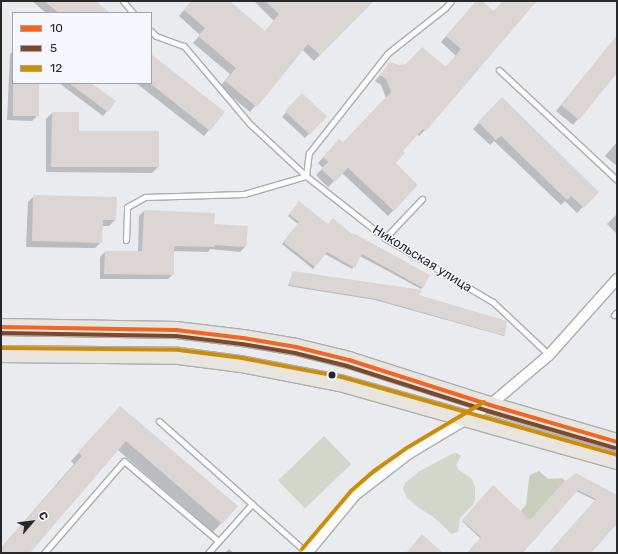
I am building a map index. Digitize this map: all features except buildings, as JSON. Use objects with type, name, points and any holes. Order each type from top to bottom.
[{"type":"main road","points":[[1,327],[176,330],[243,338],[349,360],[490,405],[617,442]]},
{"type":"main road","points":[[1,354],[179,356],[241,364],[340,383],[469,418],[617,461]]},
{"type":"street","points":[[307,553],[355,495],[408,454],[490,405],[549,355],[617,279]]},
{"type":"lane","points":[[123,1],[132,12]]},
{"type":"lane","points":[[126,240],[127,207],[145,197],[244,194],[306,176],[309,153],[388,53],[445,8],[451,1]]},
{"type":"lane","name":"Никольская улица","points":[[152,32],[156,36],[184,46],[250,124],[306,176],[385,238],[494,302],[549,355]]},
{"type":"lane","points":[[499,70],[617,180]]},
{"type":"lane","points":[[385,238],[422,199]]},
{"type":"lane","points":[[159,421],[307,553]]},
{"type":"lane","points":[[44,553],[124,461],[218,542]]},
{"type":"lane","points":[[208,553],[252,504]]},
{"type":"shaded area","points":[[324,436],[351,464],[305,509],[278,480]]},
{"type":"shaded area","points":[[457,453],[461,456],[456,465],[459,470],[472,479],[475,487],[475,499],[473,505],[460,518],[458,532],[452,534],[433,517],[407,498],[403,489],[405,483],[420,471],[452,454]]},
{"type":"green space","points":[[539,471],[548,479],[562,478],[565,481],[501,553],[482,553],[526,505],[530,475]]},
{"type":"transit line","name":"10","points":[[1,327],[176,330],[243,338],[296,347],[349,360],[490,405],[617,442]]},
{"type":"transit line","name":"5","points":[[1,333],[176,336],[242,344],[295,353],[347,366],[488,411],[615,448]]},
{"type":"transit line","name":"12","points":[[1,348],[179,350],[242,358],[342,377],[617,455]]},
{"type":"transit line","name":"12","points":[[302,549],[351,491],[374,471],[405,449],[484,402]]}]
